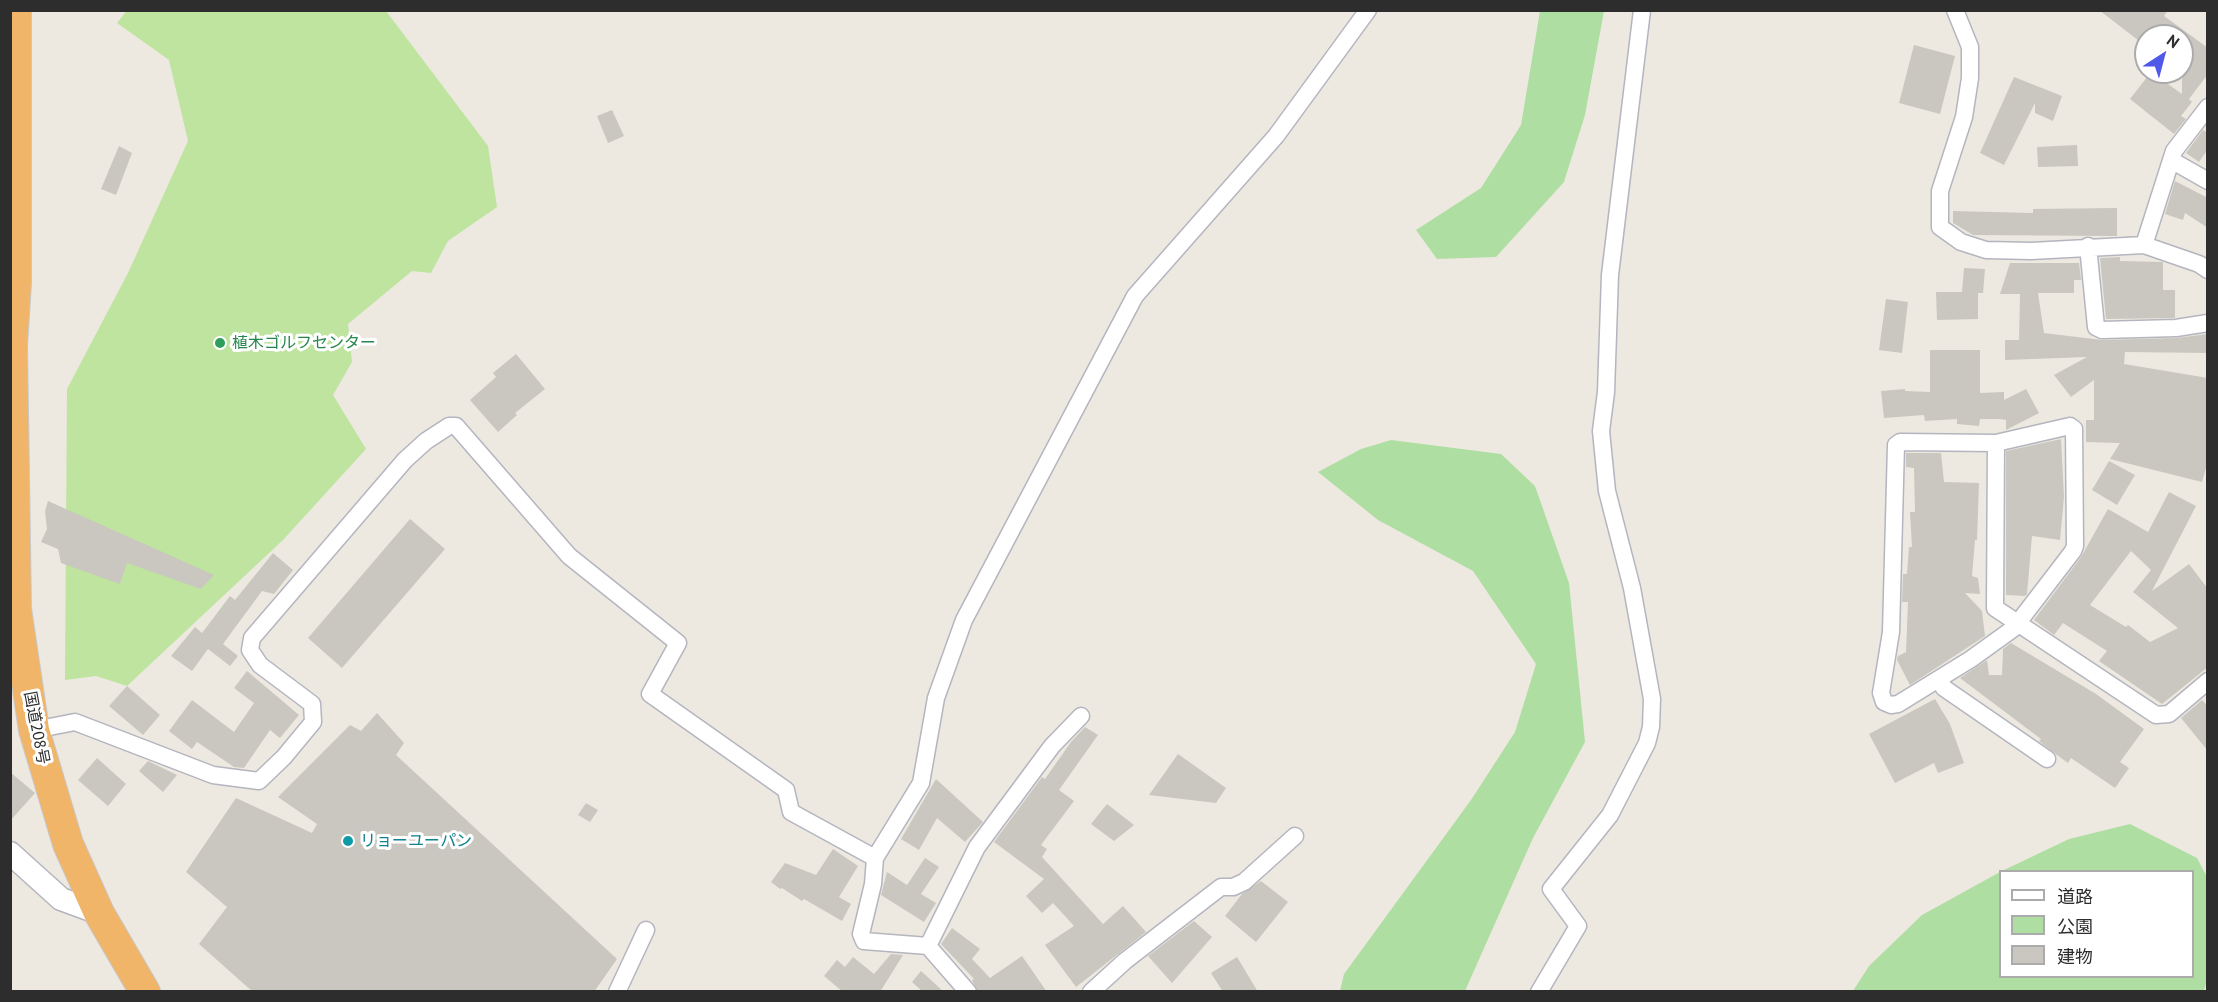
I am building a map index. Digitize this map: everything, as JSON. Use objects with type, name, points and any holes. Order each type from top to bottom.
[{"type":"highway","name":"国道208号","points":[[15,10],[11,345],[16,609],[34,730],[68,844],[99,913],[145,992]]},
{"type":"street","points":[[968,992],[928,946],[864,941],[861,934],[873,884],[875,858],[921,783],[936,698],[964,620],[1135,296],[1276,136],[1368,10]]},
{"type":"street","points":[[1539,992],[1578,926],[1551,889],[1610,816],[1647,743],[1651,727],[1652,699],[1632,588],[1607,491],[1601,431],[1606,392],[1610,275],[1642,10]]},
{"type":"street","points":[[1955,10],[1970,46],[1970,78],[1964,117],[1940,191],[1940,226],[1960,242],[1986,250],[2031,251],[2088,246],[2144,245],[2199,264],[2208,270]]},
{"type":"street","points":[[2144,245],[2174,151],[2208,107]]},
{"type":"street","points":[[2171,160],[2208,181]]},
{"type":"street","points":[[2088,246],[2096,327],[2102,330],[2176,328],[2208,323]]},
{"type":"street","points":[[34,730],[75,722],[213,775],[259,781],[284,757],[313,722],[312,704],[260,665],[250,650],[252,638],[405,460],[426,441],[449,426],[456,426],[569,556],[678,643],[650,694],[786,790],[791,812],[875,858]]},
{"type":"street","points":[[2070,426],[2074,429],[2075,546],[2017,624],[1971,659],[1898,704],[1891,705],[1884,702],[1881,693],[1891,632],[1896,446],[1900,442],[1996,443],[2070,426]]},
{"type":"street","points":[[1996,443],[1995,608],[2156,716],[2169,714],[2208,681]]},
{"type":"street","points":[[1940,679],[1944,688],[2047,759]]},
{"type":"street","points":[[928,946],[977,847],[1052,746],[1081,716]]},
{"type":"street","points":[[1091,992],[1125,961],[1221,887],[1244,882],[1295,836]]},
{"type":"street","points":[[10,854],[61,899],[99,913]]},
{"type":"street","points":[[617,992],[646,930]]},
{"type":"green space","name":"植木ゴルフセンター","points":[[127,10],[386,11],[488,146],[497,207],[448,241],[431,273],[412,271],[348,324],[352,362],[333,395],[366,449],[283,540],[127,686],[96,676],[65,680],[67,389],[128,273],[188,141],[169,60],[117,23]]},
{"type":"green space","points":[[1540,11],[1604,11],[1585,115],[1564,182],[1496,257],[1437,259],[1416,230],[1481,188],[1521,125]]},
{"type":"green space","points":[[1391,440],[1501,454],[1535,486],[1569,583],[1585,742],[1533,838],[1465,991],[1340,991],[1344,974],[1471,800],[1515,732],[1536,664],[1473,571],[1378,520],[1318,472],[1361,449]]},
{"type":"green space","points":[[2130,824],[2197,858],[2207,877],[2208,975],[2204,991],[1853,991],[1869,966],[1922,915],[1999,873],[1999,978],[2194,978],[2194,870],[2004,870],[2069,839]]},
{"type":"building","points":[[2099,10],[2168,10],[2164,16],[2175,24],[2134,24],[2134,37]]},
{"type":"building","points":[[2194,38],[2208,48],[2208,74],[2189,99],[2192,102],[2181,116],[2186,119],[2174,134],[2130,99],[2142,84],[2168,84],[2182,94],[2182,84],[2194,84]]},
{"type":"building","points":[[1914,45],[1955,56],[1940,114],[1899,103]]},
{"type":"building","points":[[2014,77],[2062,96],[2053,121],[2035,113],[2035,103],[2004,165],[1980,153]]},
{"type":"building","points":[[612,110],[624,136],[608,143],[597,116]]},
{"type":"building","points":[[2203,130],[2208,133],[2208,149],[2199,162],[2186,153]]},
{"type":"building","points":[[2077,145],[2078,166],[2038,167],[2037,147]]},
{"type":"building","points":[[119,146],[132,153],[116,195],[101,189]]},
{"type":"building","points":[[2175,181],[2208,198],[2208,228],[2185,213],[2183,220],[2165,214]]},
{"type":"building","points":[[2117,208],[2117,236],[1973,235],[1953,223],[1953,211],[2033,213],[2033,209]]},
{"type":"building","points":[[2120,257],[2120,261],[2163,262],[2163,290],[2175,290],[2175,318],[2106,319],[2100,258]]},
{"type":"building","points":[[2010,263],[2079,263],[2081,280],[2074,280],[2074,293],[2038,293],[2044,333],[2102,340],[2176,338],[2208,334],[2208,353],[2125,352],[2124,364],[2208,378],[2208,461],[2202,482],[2110,459],[2120,443],[2086,442],[2086,420],[2094,420],[2094,380],[2071,397],[2054,375],[2087,357],[2005,360],[2005,340],[2019,340],[2020,294],[2000,294]]},
{"type":"building","points":[[1964,268],[1985,269],[1983,293],[1978,293],[1978,319],[1937,320],[1936,292],[1962,292]]},
{"type":"building","points":[[1886,299],[1908,302],[1902,353],[1879,350]]},
{"type":"building","points":[[1930,350],[1980,350],[1980,393],[2004,392],[2004,400],[2026,389],[2039,413],[2006,430],[2006,420],[2000,419],[1980,419],[1979,426],[1957,424],[1957,419],[1925,421],[1924,415],[1884,418],[1881,391],[1905,389],[1905,391],[1930,392]]},
{"type":"building","points":[[516,354],[545,389],[515,413],[517,415],[498,432],[470,400],[496,377],[493,373]]},
{"type":"building","points":[[2061,439],[2064,497],[2060,540],[2032,536],[2027,594],[2025,596],[2006,595],[2006,451]]},
{"type":"building","points":[[1906,453],[1941,453],[1944,482],[1979,483],[1977,540],[1975,540],[1972,576],[1978,578],[1980,594],[1965,593],[1982,611],[1985,636],[1910,685],[1897,660],[1898,656],[1906,652],[1908,602],[1902,602],[1903,574],[1907,574],[1909,547],[1912,547],[1910,512],[1915,512],[1914,468],[1906,467]]},
{"type":"building","points":[[2109,461],[2135,475],[2117,505],[2092,490]]},
{"type":"building","points":[[2169,492],[2196,506],[2152,591],[2189,564],[2208,589],[2208,667],[2162,704],[2099,661],[2107,651],[2063,623],[2054,635],[2034,620],[2081,557],[2108,509],[2148,532]],"holes":[[[2131,551],[2151,570],[2133,592],[2178,628],[2150,642],[2128,625],[2126,627],[2090,605]]]},
{"type":"building","points":[[48,501],[214,575],[201,589],[127,563],[120,584],[61,563],[58,549],[41,542],[47,529],[45,511]]},
{"type":"building","points":[[410,519],[445,549],[342,668],[308,638]]},
{"type":"building","points":[[273,553],[293,570],[274,594],[262,591],[223,644],[238,656],[230,666],[208,649],[192,671],[171,656],[195,627],[202,633],[230,596],[235,600]]},
{"type":"building","points":[[2011,643],[2096,694],[2144,729],[2120,762],[2129,768],[2115,788],[2071,758],[2068,763],[2039,741],[2041,739],[1960,678],[1987,660],[1989,675],[2002,675],[2003,649]]},
{"type":"building","points":[[247,671],[299,715],[280,738],[270,730],[244,768],[234,767],[197,742],[192,749],[169,731],[192,700],[234,732],[254,703],[234,688]]},
{"type":"building","points":[[127,686],[160,715],[143,735],[109,706]]},
{"type":"building","points":[[1935,699],[1950,724],[1964,763],[1938,773],[1934,763],[1895,783],[1869,734]]},
{"type":"building","points":[[2202,700],[2208,706],[2208,751],[2181,718]]},
{"type":"building","name":"リョーユーパン","points":[[377,713],[404,743],[396,755],[617,959],[594,992],[253,992],[199,944],[227,907],[186,872],[236,798],[312,833],[317,824],[278,797],[350,725],[361,731]]},
{"type":"building","points":[[1085,727],[1098,735],[1059,790],[1074,801],[1041,845],[1047,849],[1042,857],[1103,924],[1123,906],[1146,932],[1076,987],[1045,945],[1074,926],[1053,903],[1042,913],[1026,896],[1044,879],[994,842],[1042,777],[1045,779],[1071,742]]},
{"type":"building","points":[[1178,754],[1226,788],[1216,803],[1149,795]]},
{"type":"building","points":[[97,758],[126,784],[108,806],[78,780]]},
{"type":"building","points":[[148,761],[177,775],[163,792],[139,771]]},
{"type":"building","points":[[10,772],[35,793],[10,821]]},
{"type":"building","points":[[936,779],[983,822],[965,842],[937,818],[919,850],[901,839]]},
{"type":"building","points":[[586,803],[598,810],[590,822],[578,815]]},
{"type":"building","points":[[1107,804],[1134,825],[1114,841],[1091,824]]},
{"type":"building","points":[[833,849],[858,866],[839,897],[851,904],[842,921],[804,899],[802,901],[782,888],[780,889],[771,882],[785,863],[816,875]]},
{"type":"building","points":[[925,858],[939,867],[921,894],[936,903],[924,922],[881,895],[887,872],[907,885]]},
{"type":"building","points":[[1261,881],[1288,902],[1256,942],[1225,916],[1242,894]]},
{"type":"building","points":[[1194,921],[1212,937],[1172,983],[1148,956]]},
{"type":"building","points":[[952,928],[980,949],[972,959],[990,978],[1022,956],[1047,992],[978,992],[972,980],[974,979],[941,944]]},
{"type":"building","points":[[891,954],[903,955],[880,992],[843,992],[824,976],[837,960],[845,967],[853,957],[874,974]]},
{"type":"building","points":[[1237,957],[1258,992],[1223,992],[1211,973]]},
{"type":"building","points":[[921,971],[944,992],[923,992],[912,982]]},
{"type":"place","name":"植木ゴルフセンター","points":[[220,343]]},
{"type":"place","name":"リョーユーパン","points":[[348,841]]}]
